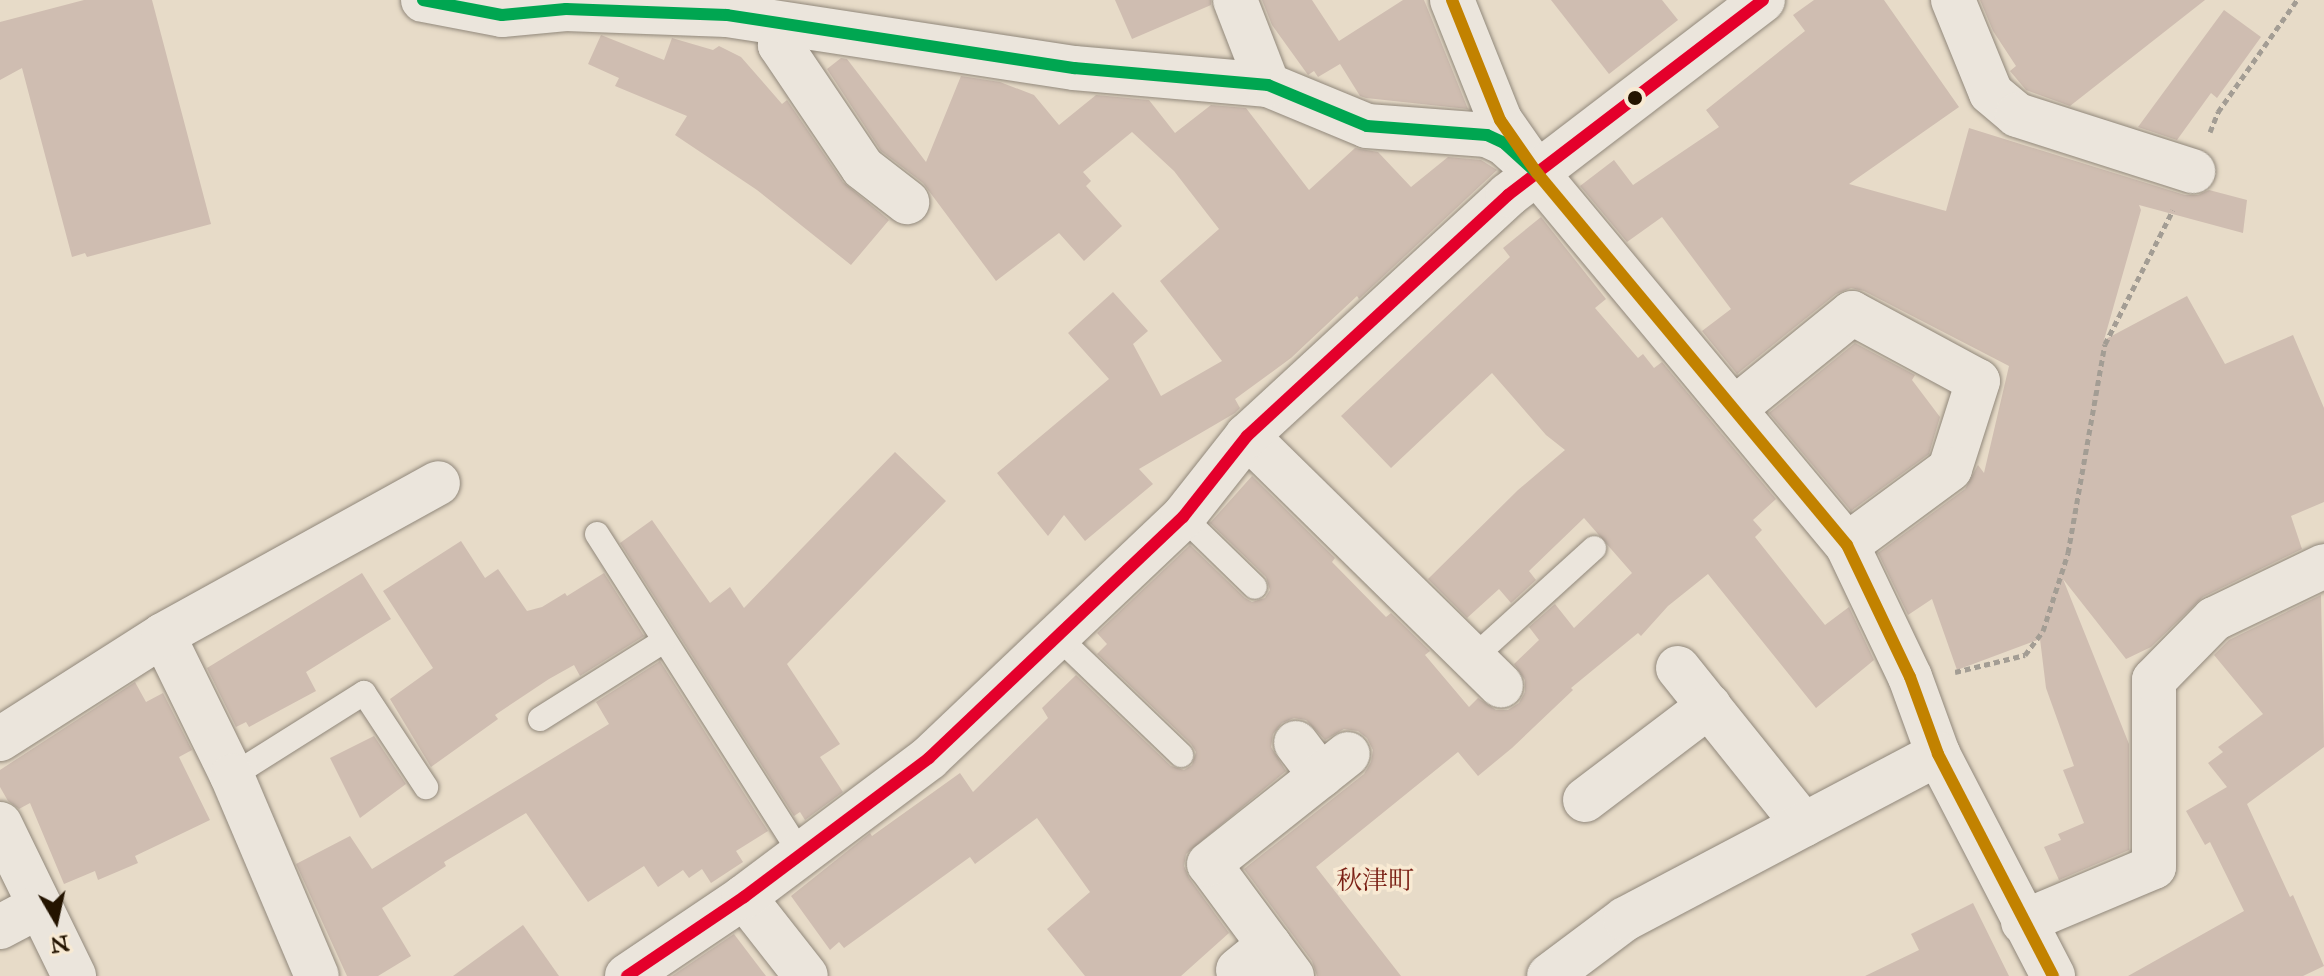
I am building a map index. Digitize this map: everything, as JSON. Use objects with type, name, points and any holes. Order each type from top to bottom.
[{"type":"street","points":[[423,0],[502,15],[631,5],[727,15],[1074,68],[1268,85],[1367,126],[1487,135],[1504,143],[1537,173]]},
{"type":"street","points":[[1235,0],[1268,85]]},
{"type":"street","points":[[1452,0],[1500,120],[1537,173],[1847,545],[1910,677],[1938,754],[2053,976]]},
{"type":"street","points":[[627,976],[744,897],[929,758],[1183,517],[1247,436],[1508,195],[1763,0]]},
{"type":"street","points":[[1953,0],[1991,93],[2017,115],[2193,171]]},
{"type":"street","points":[[783,25],[780,45],[863,168],[907,202]]},
{"type":"street","points":[[1734,409],[1852,313],[1978,381],[1950,469],[1847,545]]},
{"type":"street","points":[[1247,436],[1488,671]]},
{"type":"street","points":[[0,739],[163,635],[438,483]]},
{"type":"street","points":[[2023,922],[2154,867],[2154,680],[2214,619],[2324,566]]},
{"type":"street","points":[[163,635],[232,776],[317,976]]},
{"type":"street","points":[[1678,668],[1804,825]]},
{"type":"street","points":[[1585,800],[1709,706]]},
{"type":"street","points":[[1549,976],[1625,919],[1938,754]]},
{"type":"street","points":[[1266,964],[1209,864],[1322,758]]},
{"type":"street","points":[[0,824],[74,976]]},
{"type":"street","points":[[744,897],[806,976]]},
{"type":"street","points":[[0,927],[40,906]]},
{"type":"lane","points":[[1183,517],[1255,587]]},
{"type":"lane","points":[[597,534],[800,853]]},
{"type":"lane","points":[[1488,671],[1594,548]]},
{"type":"lane","points":[[1057,636],[1181,755]]},
{"type":"lane","points":[[540,719],[664,641]]},
{"type":"lane","points":[[232,776],[364,693],[426,787]]},
{"type":"path","points":[[1910,677],[1971,670],[2025,655],[2043,631],[2068,553],[2105,344],[2193,171],[2218,112],[2297,0]]},
{"type":"building","points":[[84,0],[152,0],[211,224],[87,257],[85,253],[72,257],[22,68],[0,80],[0,22]]},
{"type":"building","points":[[1115,0],[1211,0],[1211,5],[1132,39]]},
{"type":"building","points":[[1262,0],[1312,0],[1339,41],[1403,0],[1424,0],[1468,109],[1360,96],[1340,64],[1318,77],[1314,71],[1308,75],[1272,25]]},
{"type":"building","points":[[1551,0],[1662,0],[1678,20],[1609,74]]},
{"type":"building","points":[[1814,0],[1884,0],[1959,107],[1849,184],[1946,211],[1969,128],[2185,195],[2198,195],[2209,190],[2247,200],[2243,233],[2139,205],[2141,210],[2104,340],[2187,296],[2225,364],[2293,335],[2324,408],[2324,502],[2291,516],[2302,549],[2203,597],[2151,647],[2126,659],[2063,579],[2129,744],[2129,850],[2059,880],[2044,847],[2061,840],[2058,834],[2084,823],[2063,770],[2074,766],[2046,688],[2040,639],[1957,670],[1932,599],[1908,615],[1878,553],[1965,489],[1978,465],[1984,473],[2009,366],[1864,291],[1851,288],[1836,294],[1737,374],[1702,331],[1731,309],[1662,217],[1627,242],[1580,186],[1614,160],[1633,185],[1719,127],[1706,110],[1805,31],[1793,15]]},
{"type":"building","points":[[1980,0],[2205,0],[2070,106],[2026,90],[2010,71],[2016,66],[1993,31]]},
{"type":"building","points":[[2224,10],[2261,37],[2217,98],[2211,93],[2177,140],[2138,127]]},
{"type":"building","points":[[601,35],[664,60],[672,38],[713,50],[719,46],[741,57],[782,104],[787,100],[843,182],[889,220],[851,265],[757,190],[675,135],[687,116],[615,86],[619,78],[588,64]]},
{"type":"building","points":[[841,58],[847,59],[926,162],[961,76],[1000,82],[1034,95],[1059,125],[1096,95],[1149,100],[1175,133],[1211,105],[1246,108],[1309,190],[1355,148],[1378,152],[1411,187],[1448,157],[1481,160],[1497,170],[1359,299],[1357,296],[1291,358],[1235,399],[1240,408],[1235,413],[1139,469],[1153,484],[1085,541],[1064,515],[1048,536],[997,473],[1109,379],[1068,333],[1113,292],[1148,331],[1133,344],[1161,396],[1222,361],[1160,281],[1219,229],[1174,171],[1132,132],[1083,172],[1091,181],[1086,186],[1122,226],[1084,261],[1059,233],[996,281],[923,183],[881,151],[827,69]]},
{"type":"building","points":[[1541,217],[1606,299],[1595,308],[1638,358],[1643,354],[1654,368],[1662,362],[1776,499],[1753,520],[1762,530],[1755,537],[1825,625],[1849,607],[1874,660],[1816,708],[1708,574],[1668,606],[1641,636],[1638,633],[1571,688],[1573,690],[1512,748],[1478,776],[1458,752],[1316,867],[1401,976],[1317,976],[1312,961],[1244,869],[1364,774],[1371,762],[1373,750],[1367,738],[1358,731],[1344,729],[1325,740],[1306,720],[1294,718],[1282,723],[1273,734],[1271,747],[1286,771],[1186,854],[1184,866],[1189,878],[1229,933],[1181,976],[1085,976],[1047,929],[1090,892],[1037,818],[975,864],[970,857],[844,948],[839,942],[830,950],[791,896],[870,833],[872,836],[960,773],[973,792],[1048,718],[1042,708],[1076,675],[1171,766],[1184,770],[1192,765],[1196,752],[1191,744],[1097,654],[1107,644],[1097,633],[1190,545],[1245,598],[1252,602],[1265,598],[1270,590],[1266,577],[1210,523],[1252,476],[1335,558],[1332,562],[1386,617],[1391,613],[1430,651],[1425,655],[1469,707],[1478,698],[1496,710],[1508,710],[1519,703],[1525,692],[1525,680],[1514,664],[1539,640],[1529,627],[1555,604],[1574,628],[1632,573],[1584,518],[1529,571],[1536,580],[1511,603],[1499,589],[1467,618],[1428,579],[1518,490],[1565,450],[1546,435],[1492,373],[1391,468],[1341,416],[1510,257],[1503,248]]},
{"type":"building","points":[[1855,343],[1915,375],[1912,380],[1940,417],[1929,454],[1851,511],[1769,413]]},
{"type":"building","points":[[895,452],[946,501],[787,664],[840,744],[820,757],[843,792],[805,820],[800,812],[794,816],[620,543],[652,520],[710,603],[730,587],[744,608]]},
{"type":"building","points":[[461,541],[485,578],[498,569],[527,611],[542,607],[565,593],[567,596],[604,573],[644,636],[580,676],[574,665],[549,679],[495,715],[498,719],[431,767],[390,699],[433,668],[383,591]]},
{"type":"building","points":[[362,573],[391,619],[306,672],[316,691],[249,727],[246,722],[236,727],[207,668]]},
{"type":"building","points":[[2321,595],[2324,747],[2247,804],[2290,897],[2293,895],[2324,966],[2303,976],[2128,976],[2244,911],[2210,842],[2205,845],[2186,811],[2227,787],[2208,763],[2223,752],[2218,747],[2263,714],[2214,655],[2229,640]]},
{"type":"building","points":[[660,661],[768,831],[736,851],[743,862],[711,883],[702,869],[689,878],[683,870],[658,887],[644,866],[588,902],[526,813],[444,862],[446,866],[382,908],[411,956],[378,976],[347,976],[296,864],[350,836],[372,869],[609,724],[596,702]]},
{"type":"building","points":[[135,682],[146,702],[163,693],[192,750],[179,757],[210,820],[135,856],[138,863],[98,880],[95,871],[64,884],[30,803],[19,809],[8,801],[0,787],[0,770]]},
{"type":"building","points":[[374,736],[406,784],[360,818],[330,758]]},
{"type":"building","points":[[1973,903],[2009,976],[1865,976],[1919,950],[1911,934]]},
{"type":"building","points":[[523,925],[559,976],[453,976]]},
{"type":"building","points":[[734,934],[766,976],[672,976]]},
{"type":"transit line","points":[[423,0],[502,15],[566,9],[727,15],[1074,68],[1268,85],[1367,126],[1487,135],[1504,143],[1537,173]]},
{"type":"transit line","points":[[1452,0],[1500,120],[1537,173],[1847,545],[1910,677],[1938,754],[2053,976]]},
{"type":"transit line","points":[[627,976],[744,897],[929,758],[1183,517],[1247,436],[1508,195],[1763,0]]},
{"type":"district","name":"秋津町","points":[[1375,881]]}]
